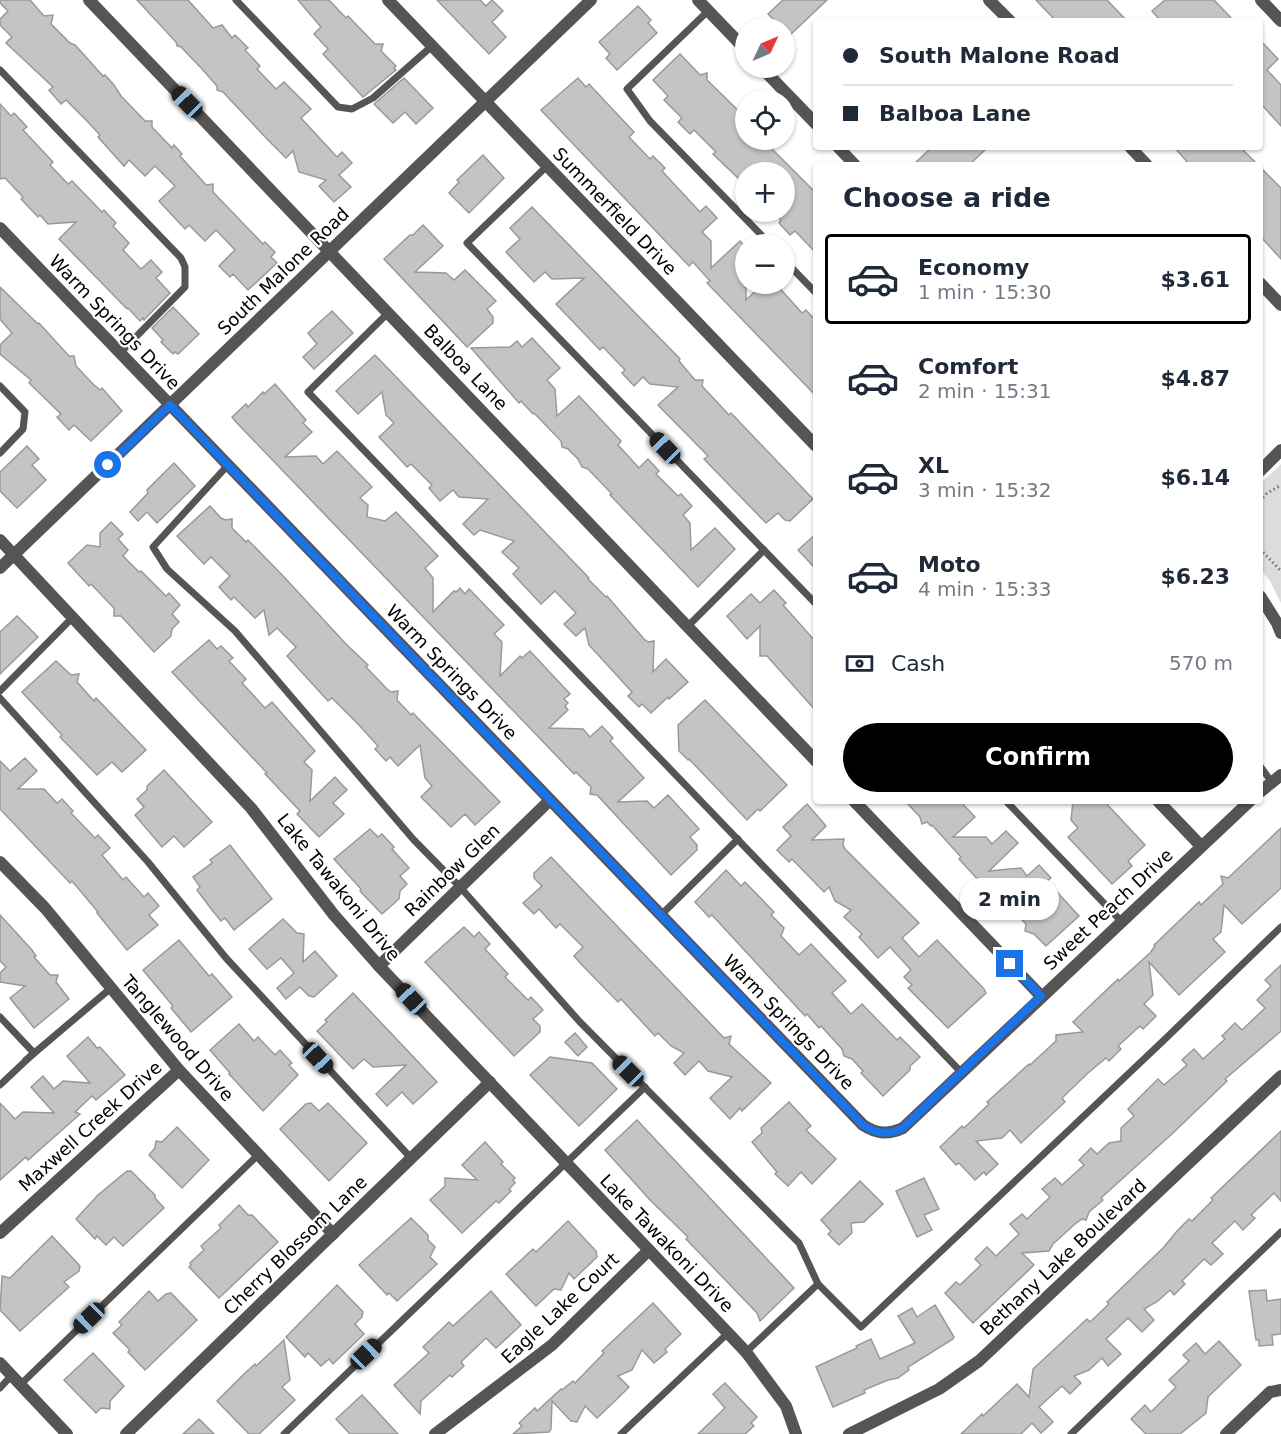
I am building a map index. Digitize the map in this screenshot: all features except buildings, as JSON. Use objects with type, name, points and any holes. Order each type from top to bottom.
[{"type":"street","name":"Balboa Lane","points":[[89,0],[813,758]]},
{"type":"street","name":"Summerfield Drive","points":[[387,0],[813,443]]},
{"type":"street","name":"South Malone Road","points":[[0,568],[591,0]]},
{"type":"street","points":[[698,0],[735,39]]},
{"type":"street","points":[[989,0],[1007,18]]},
{"type":"street","points":[[1261,0],[1281,21]]},
{"type":"street","points":[[772,78],[813,121]]},
{"type":"street","points":[[841,150],[852,162]]},
{"type":"street","points":[[1133,150],[1144,162]]},
{"type":"street","name":"Warm Springs Drive","points":[[0,228],[863,1125],[883,1134]]},
{"type":"street","points":[[1263,286],[1281,305]]},
{"type":"street","points":[[1263,468],[1281,450]]},
{"type":"street","name":"Lake Tawakoni Drive","points":[[0,540],[251,808],[334,915],[379,966],[746,1352],[786,1406],[796,1434]]},
{"type":"street","points":[[1263,601],[1277,622],[1281,633]]},
{"type":"street","points":[[1263,789],[1276,778]]},
{"type":"street","name":"Rainbow Glen","points":[[379,966],[550,800]]},
{"type":"street","points":[[857,804],[1041,996]]},
{"type":"street","points":[[1161,804],[1201,846]]},
{"type":"street","name":"Sweet Peach Drive","points":[[883,1134],[903,1128],[1247,804]]},
{"type":"street","name":"Tanglewood Drive","points":[[0,862],[45,908],[179,1070],[333,1234]]},
{"type":"street","name":"Maxwell Creek Drive","points":[[0,1233],[179,1070]]},
{"type":"street","name":"Bethany Lake Boulevard","points":[[849,1434],[939,1389],[979,1361],[1281,1076]]},
{"type":"street","name":"Cherry Blossom Lane","points":[[126,1434],[490,1082]]},
{"type":"street","name":"Eagle Lake Court","points":[[435,1434],[552,1345],[649,1250]]},
{"type":"street","points":[[0,1364],[17,1379],[67,1434]]},
{"type":"street","points":[[1226,1434],[1270,1392],[1281,1390]]},
{"type":"lane","points":[[236,0],[338,107],[352,109],[373,98],[432,46]]},
{"type":"lane","points":[[708,11],[627,89],[650,121],[760,234]]},
{"type":"lane","points":[[0,70],[181,258],[185,267],[185,287],[120,352]]},
{"type":"lane","points":[[547,166],[467,243],[813,601]]},
{"type":"lane","points":[[795,271],[813,290]]},
{"type":"lane","points":[[389,312],[308,392],[961,1072]]},
{"type":"lane","points":[[0,386],[25,412],[23,429],[0,453]]},
{"type":"lane","points":[[228,465],[153,547],[167,569],[235,631],[413,839],[460,887],[579,1021],[799,1244],[818,1284],[861,1327],[1281,927]]},
{"type":"lane","points":[[688,626],[764,550]]},
{"type":"lane","points":[[0,691],[73,617]]},
{"type":"lane","points":[[0,698],[148,862],[226,958],[411,1158]]},
{"type":"lane","points":[[1263,768],[1276,778]]},
{"type":"lane","points":[[1009,804],[1121,921]]},
{"type":"lane","points":[[661,915],[738,839]]},
{"type":"lane","points":[[26,1060],[111,988]]},
{"type":"lane","points":[[0,1017],[34,1053],[0,1085]]},
{"type":"lane","points":[[284,1434],[565,1162],[645,1088]]},
{"type":"lane","points":[[0,1388],[17,1379],[258,1155]]},
{"type":"lane","points":[[1071,1434],[1281,1232]]},
{"type":"lane","points":[[746,1352],[818,1284]]},
{"type":"lane","points":[[621,1434],[728,1333]]},
{"type":"path","points":[[1263,498],[1281,484]]},
{"type":"path","points":[[1263,552],[1281,570]]},
{"type":"shaded area","points":[[1281,464],[1281,603],[1263,573],[1263,481]]},
{"type":"route","points":[[108,465],[170,405],[863,1125],[872,1131],[883,1134],[903,1128],[1041,996],[1010,964]]}]
